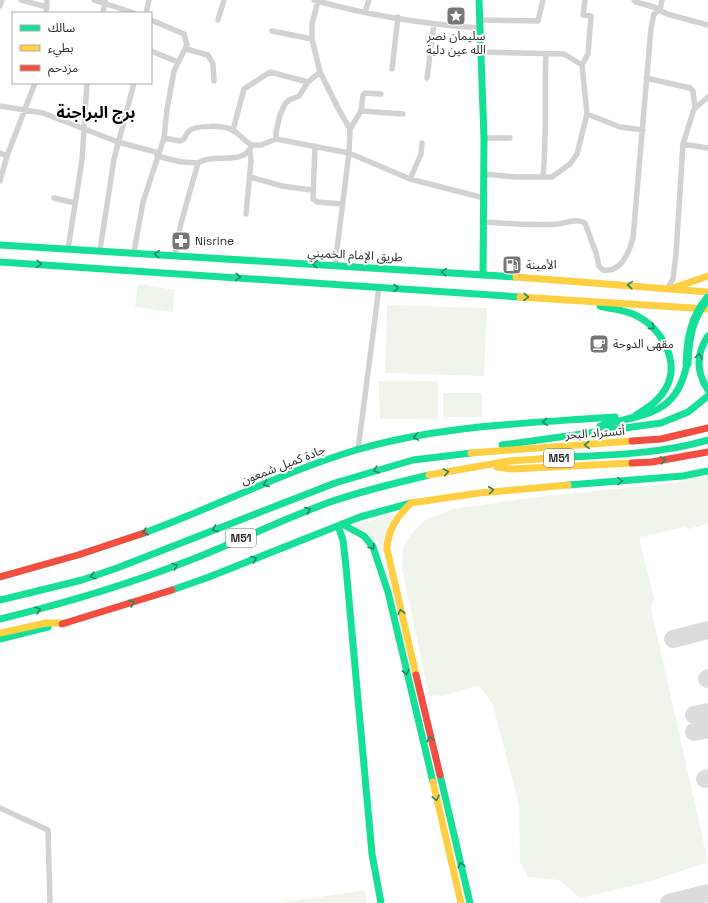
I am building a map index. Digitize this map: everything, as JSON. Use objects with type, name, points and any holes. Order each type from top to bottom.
[{"type":"main road","points":[[479,0],[479,52],[484,138],[483,275]]},
{"type":"main road","name":"طريق الإمام الخميني","points":[[0,245],[335,265],[645,286],[708,292]]},
{"type":"main road","points":[[178,256],[189,261],[191,265],[188,271],[181,274]]},
{"type":"main road","points":[[216,276],[206,271],[205,265],[210,260],[217,259]]},
{"type":"main road","points":[[0,262],[708,309]]},
{"type":"main road","points":[[668,289],[708,276]]},
{"type":"main road","points":[[668,289],[708,282]]},
{"type":"main road","points":[[644,304],[651,296],[649,289],[645,286]]},
{"type":"main road","points":[[594,431],[600,425],[633,416],[652,413],[677,396],[686,376],[690,328],[693,319],[702,304],[708,298]]},
{"type":"main road","points":[[591,301],[602,306],[637,316],[658,331],[666,344],[672,363],[665,389],[658,400],[633,416]]},
{"type":"main road","points":[[708,336],[703,343],[698,360],[701,379],[708,390]]},
{"type":"main road","points":[[483,452],[511,443],[594,431],[638,427],[677,418],[688,412],[708,396]]},
{"type":"main road","name":"جادة كميل شمعون","points":[[0,577],[56,562],[155,529],[319,463],[358,450],[403,439],[454,430],[633,416]]},
{"type":"main road","name":"أتستراد البحر","points":[[483,452],[661,439],[697,432],[708,428]]},
{"type":"main road","name":"أتستراد البحر","points":[[485,464],[633,453],[698,444],[708,441]]},
{"type":"main road","name":"M51","points":[[0,600],[82,580],[117,568],[262,511],[378,469],[413,460],[483,452]]},
{"type":"main road","points":[[485,464],[512,469],[632,464],[708,452]]},
{"type":"main road","name":"M51","points":[[0,619],[115,588],[195,558],[298,513],[337,499],[414,478],[485,464]]},
{"type":"main road","points":[[0,639],[66,623],[139,601],[195,582],[360,516],[411,503],[456,494],[683,476],[708,470]]},
{"type":"main road","points":[[411,503],[398,515],[390,528],[387,537],[388,557],[470,903]]},
{"type":"main road","points":[[340,525],[346,560],[372,854],[381,903]]},
{"type":"main road","points":[[340,525],[364,536],[377,554],[461,903]]},
{"type":"main road","points":[[0,633],[46,623],[66,623]]},
{"type":"street","points":[[0,6],[2,0]]},
{"type":"street","points":[[21,0],[47,10],[47,0]]},
{"type":"street","points":[[94,0],[105,2],[131,12]]},
{"type":"street","points":[[146,12],[149,0]]},
{"type":"street","points":[[218,20],[224,0]]},
{"type":"street","points":[[365,12],[369,0]]},
{"type":"street","points":[[350,129],[320,72],[312,39],[312,24],[316,1],[365,12],[434,24],[479,24],[538,21],[543,0]]},
{"type":"street","points":[[484,174],[515,177],[552,177],[560,172],[577,154],[587,114],[582,65],[588,54],[591,16],[583,15],[585,0]]},
{"type":"street","points":[[634,0],[667,14],[708,23]]},
{"type":"street","points":[[484,222],[559,224],[581,221],[585,223],[599,266],[603,270],[608,271],[618,266],[625,258],[634,238],[646,78],[652,20],[654,14],[660,10],[662,0]]},
{"type":"street","points":[[103,12],[105,2]]},
{"type":"street","points":[[392,69],[398,17]]},
{"type":"street","points":[[134,252],[143,202],[164,138],[167,109],[178,62],[187,45],[184,34],[152,23]]},
{"type":"street","points":[[428,78],[434,24]]},
{"type":"street","points":[[272,31],[312,39]]},
{"type":"street","points":[[186,49],[208,55],[213,64],[214,81]]},
{"type":"street","points":[[152,51],[178,62]]},
{"type":"street","points":[[479,52],[564,54],[582,65]]},
{"type":"street","points":[[543,177],[546,141],[544,92],[546,54]]},
{"type":"street","points":[[234,130],[244,89],[251,82],[270,72],[308,82]]},
{"type":"street","points":[[276,139],[280,115],[285,104],[289,100],[299,96],[308,82],[320,72]]},
{"type":"street","points":[[646,78],[690,88],[693,91],[695,108],[683,144],[676,254],[673,279],[668,289]]},
{"type":"street","points":[[0,181],[7,156],[35,84]]},
{"type":"street","points":[[68,249],[82,160],[87,84]]},
{"type":"street","points":[[100,250],[118,142],[134,84]]},
{"type":"street","points":[[335,265],[349,154],[350,129],[361,111],[363,95],[365,93],[381,94]]},
{"type":"street","points":[[695,108],[708,97]]},
{"type":"street","points":[[0,106],[44,113],[118,142],[181,162],[198,163],[204,160],[240,157],[250,152]]},
{"type":"street","points":[[361,111],[402,114]]},
{"type":"street","points":[[587,114],[620,127],[643,130]]},
{"type":"street","points":[[164,138],[182,140],[190,130],[204,127],[234,130],[244,141],[252,145],[261,145],[276,139],[316,146],[349,154],[410,179],[484,198]]},
{"type":"street","points":[[484,138],[510,138]]},
{"type":"street","points":[[410,179],[421,154],[422,143]]},
{"type":"street","points":[[683,144],[708,148]]},
{"type":"street","points":[[246,214],[252,157],[250,152],[252,145]]},
{"type":"street","points":[[316,146],[312,190],[314,200],[342,204]]},
{"type":"street","points":[[0,153],[7,156]]},
{"type":"street","points":[[178,256],[181,223],[198,163]]},
{"type":"street","points":[[250,177],[276,184],[312,190]]},
{"type":"street","points":[[54,198],[75,203]]},
{"type":"street","points":[[358,450],[379,287]]},
{"type":"street","points":[[0,808],[48,830],[50,903]]},
{"type":"shaded area","points":[[138,284],[175,290],[173,312],[135,307]]},
{"type":"shaded area","points":[[387,305],[487,308],[484,376],[385,373]]},
{"type":"shaded area","points":[[379,381],[438,381],[438,419],[380,419]]},
{"type":"shaded area","points":[[443,393],[482,393],[482,417],[443,417]]},
{"type":"shaded area","points":[[708,476],[708,524],[688,529],[684,527],[640,537],[640,542],[654,598],[651,608],[708,862],[648,882],[580,898],[559,880],[528,877],[520,862],[519,806],[493,705],[479,685],[442,696],[429,695],[402,568],[403,547],[413,532],[425,520],[453,509],[536,497],[674,483]]},
{"type":"shaded area","points":[[396,513],[388,527],[384,553],[378,544],[364,530],[355,525]]},
{"type":"shaded area","points":[[365,890],[367,903],[280,903]]},
{"type":"taxiway","points":[[673,639],[708,630]]},
{"type":"taxiway","points":[[694,715],[708,712]]},
{"type":"taxiway","points":[[694,732],[708,729]]},
{"type":"taxiway","points":[[669,903],[708,893]]},
{"type":"traffic: fast","points":[[479,0],[484,138],[483,275]]},
{"type":"traffic: fast","points":[[0,245],[516,277]]},
{"type":"traffic: fast","points":[[0,262],[520,297]]},
{"type":"traffic: fast","points":[[687,364],[688,346],[694,321],[708,298]]},
{"type":"traffic: fast","points":[[600,306],[633,314],[643,319],[659,335],[669,355],[671,366],[670,377],[666,388],[657,400],[636,415]]},
{"type":"traffic: fast","points":[[708,336],[701,350],[699,363],[701,376],[708,390]]},
{"type":"traffic: fast","points":[[600,426],[644,415],[656,410],[666,403],[675,394],[682,381],[687,364]]},
{"type":"traffic: fast","points":[[502,445],[661,423],[688,412],[708,396]]},
{"type":"traffic: fast","points":[[584,419],[615,417]]},
{"type":"traffic: fast","points":[[144,533],[276,479],[356,450],[412,437],[469,428],[584,419]]},
{"type":"traffic: fast","points":[[569,457],[656,451],[708,440]]},
{"type":"traffic: fast","points":[[0,600],[82,580],[117,568],[335,483],[413,460],[471,453]]},
{"type":"traffic: fast","points":[[568,485],[683,476],[708,471]]},
{"type":"traffic: fast","points":[[0,619],[73,600],[122,585],[193,559],[330,502],[391,484],[429,475]]},
{"type":"traffic: fast","points":[[172,590],[209,577],[360,517],[411,503]]},
{"type":"traffic: fast","points":[[342,524],[364,536],[373,547],[388,592],[433,782]]},
{"type":"traffic: fast","points":[[338,526],[343,540],[346,567],[372,854],[381,903]]},
{"type":"traffic: fast","points":[[0,639],[48,627]]},
{"type":"traffic: fast","points":[[440,775],[470,903]]},
{"type":"traffic: slow","points":[[673,288],[708,276]]},
{"type":"traffic: slow","points":[[516,277],[708,292]]},
{"type":"traffic: slow","points":[[520,297],[708,309]]},
{"type":"traffic: slow","points":[[471,453],[632,441]]},
{"type":"traffic: slow","points":[[429,475],[509,461],[569,457]]},
{"type":"traffic: slow","points":[[497,467],[512,469],[632,463]]},
{"type":"traffic: slow","points":[[411,503],[479,493],[568,485]]},
{"type":"traffic: slow","points":[[409,505],[400,515],[391,530],[387,549],[416,675]]},
{"type":"traffic: slow","points":[[0,633],[46,623],[66,623]]},
{"type":"traffic: slow","points":[[433,782],[461,903]]},
{"type":"traffic: jam","points":[[632,441],[661,439],[708,428]]},
{"type":"traffic: jam","points":[[632,463],[652,462],[708,452]]},
{"type":"traffic: jam","points":[[0,577],[78,555],[144,533]]},
{"type":"traffic: jam","points":[[62,624],[172,590]]},
{"type":"traffic: jam","points":[[416,675],[440,775]]},
{"type":"place","name":"سليمان نصر الله عين دلبة","points":[[456,16]]},
{"type":"place","name":"Nisrine","points":[[181,241]]},
{"type":"place","name":"الأمينة","points":[[512,265]]},
{"type":"place","name":"مقهى الدوحة","points":[[599,344]]},
{"type":"district","name":"برج البراجنة","points":[[96,112]]}]
